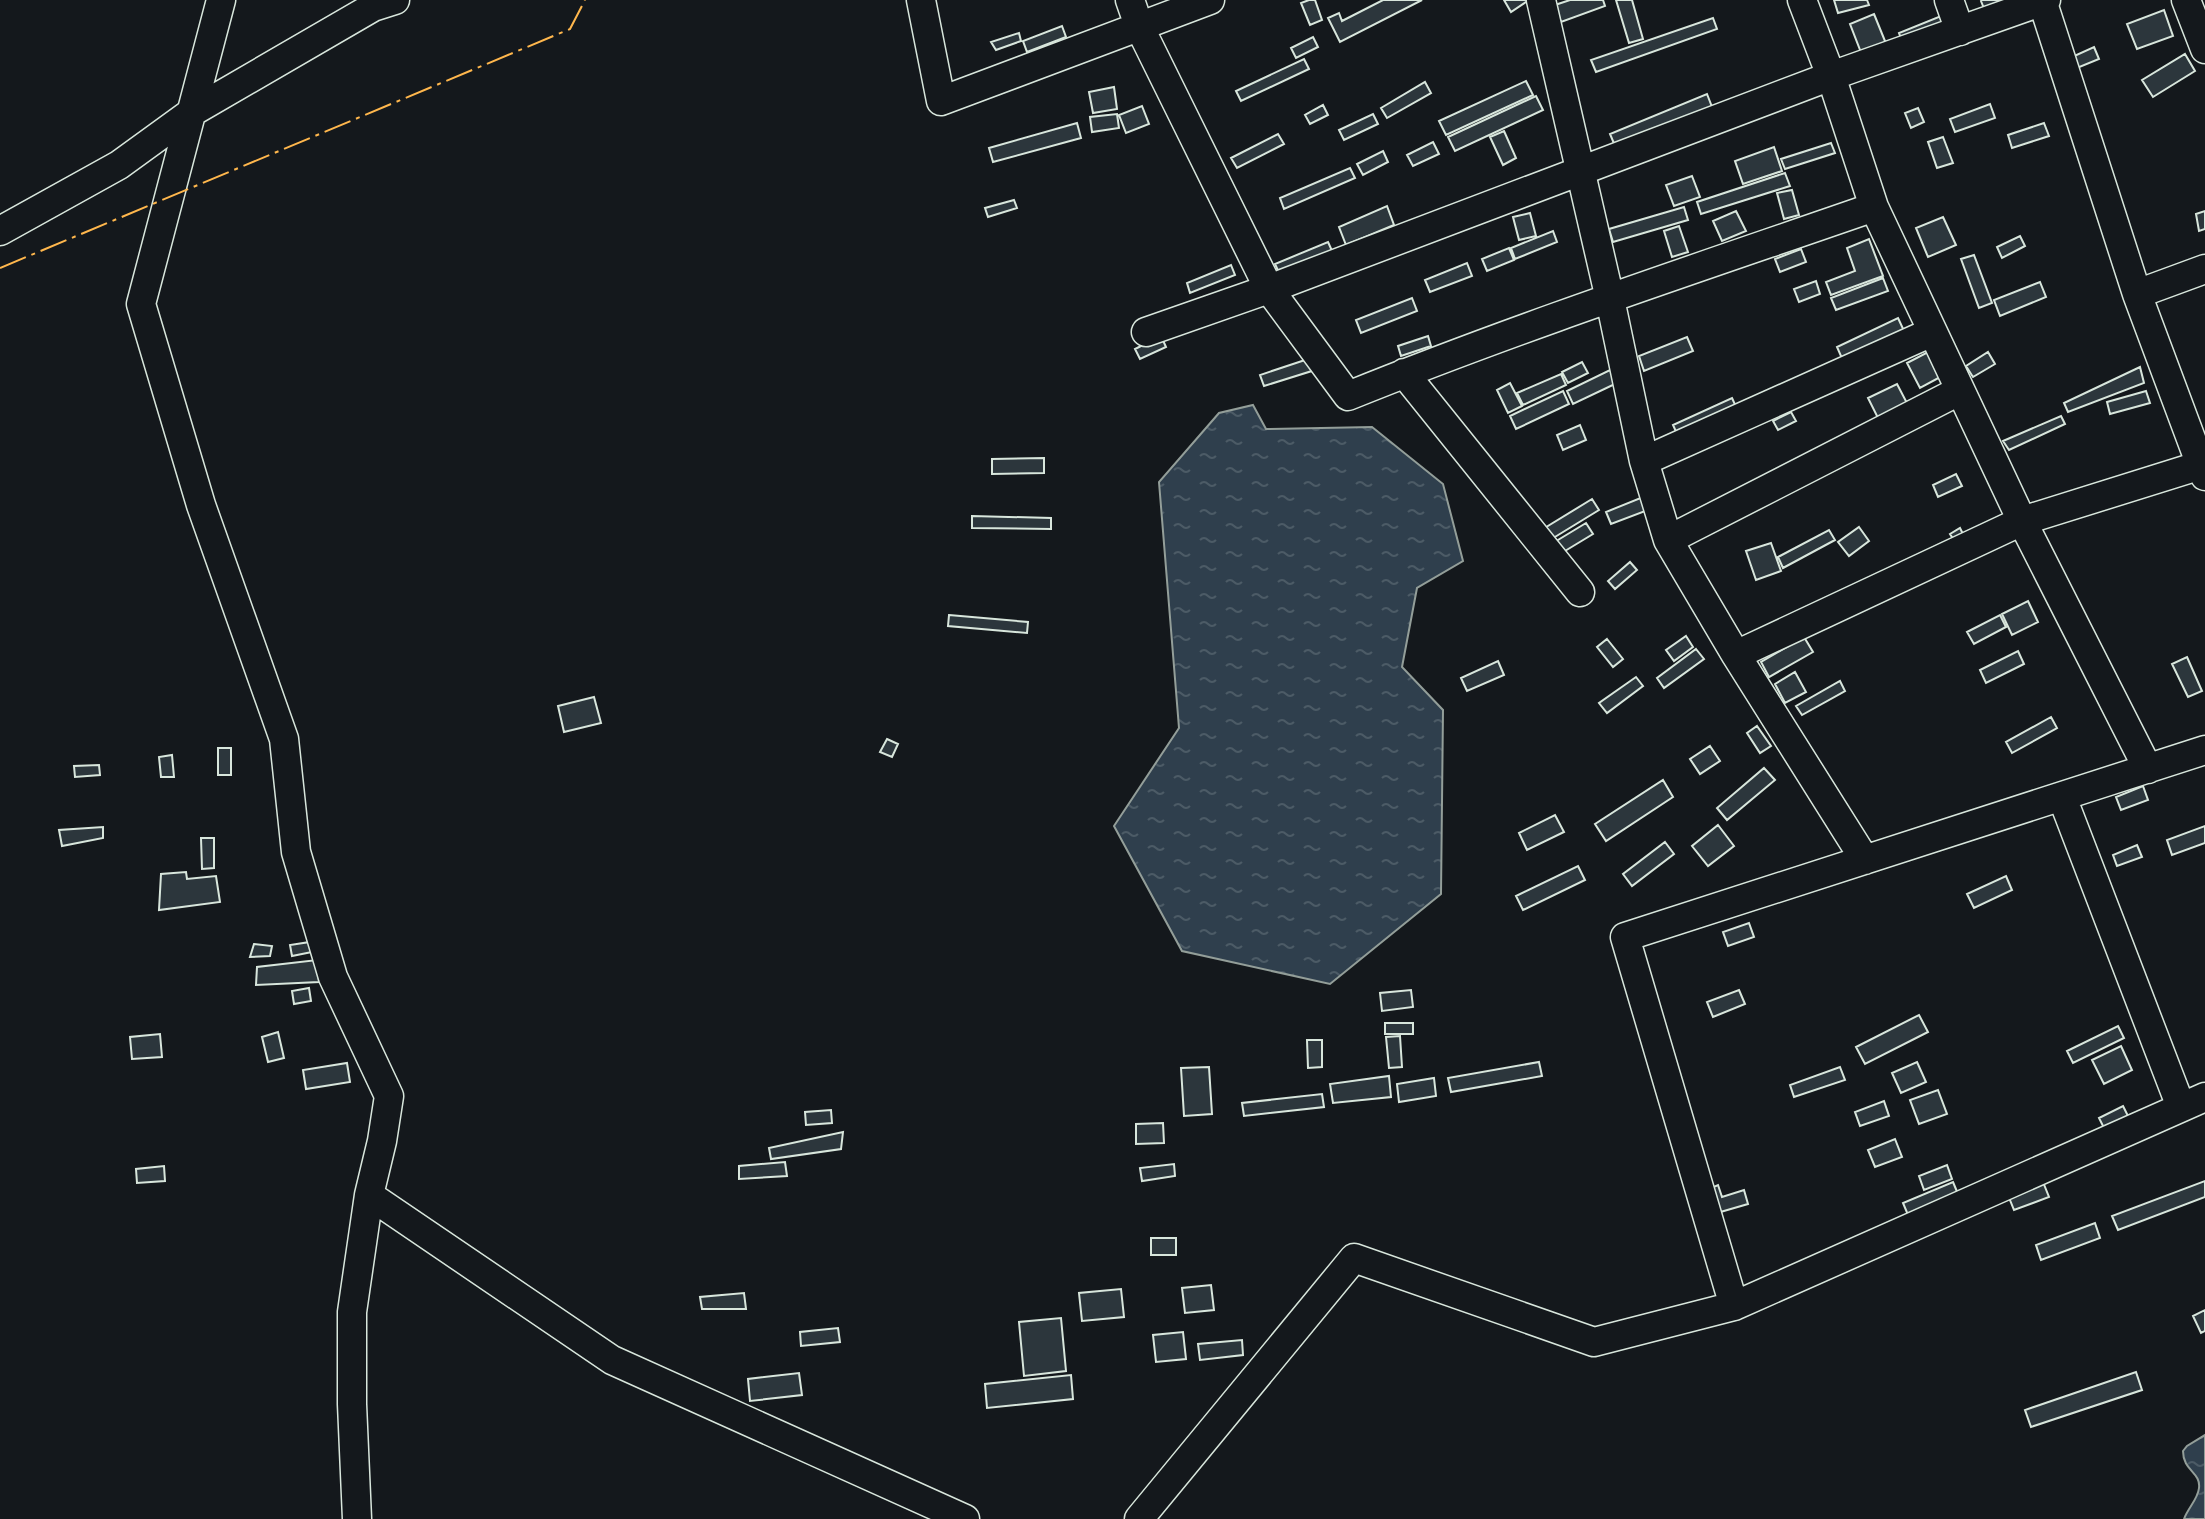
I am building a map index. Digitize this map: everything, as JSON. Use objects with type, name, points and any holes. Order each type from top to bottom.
[{"type":"street","points":[[221,0],[141,304],[201,505],[284,739],[296,852],[333,977],[389,1096],[369,1195],[352,1312],[357,1519]]},
{"type":"street","points":[[0,231],[119,165],[192,112],[373,7],[395,0]]},
{"type":"street","points":[[921,0],[941,101],[1135,13],[1210,0]]},
{"type":"street","points":[[1541,0],[1644,461],[1668,540],[1865,860]]},
{"type":"street","points":[[1802,0],[1831,76],[1874,207],[2022,521],[2148,769]]},
{"type":"street","points":[[1949,0],[1960,31]]},
{"type":"street","points":[[1146,332],[1269,289],[1831,76],[2044,0],[2137,294],[2203,470],[2022,521],[1736,655]]},
{"type":"street","points":[[2186,0],[2205,49]]},
{"type":"street","points":[[1135,13],[1269,289],[1348,396],[1404,373],[1874,207]]},
{"type":"street","points":[[2137,294],[2205,269]]},
{"type":"street","points":[[1644,461],[1932,332]]},
{"type":"street","points":[[1404,373],[1580,592]]},
{"type":"street","points":[[1668,540],[1959,391]]},
{"type":"street","points":[[1734,1306],[1625,937],[2205,750]]},
{"type":"street","points":[[1139,1519],[1354,1258],[1594,1342],[1734,1306],[2193,1102],[2062,797]]},
{"type":"street","points":[[369,1195],[612,1360],[965,1519]]},
{"type":"water","points":[[1253,405],[1266,429],[1372,427],[1443,484],[1463,561],[1417,588],[1402,667],[1443,710],[1441,894],[1330,984],[1182,951],[1114,826],[1179,728],[1159,482],[1219,413]]},
{"type":"water","points":[[2205,1435],[2205,1519],[2184,1519],[2197,1496],[2199,1483],[2186,1463],[2183,1451]]},
{"type":"building","points":[[1315,0],[1322,20],[1310,25],[1301,3]]},
{"type":"building","points":[[1383,0],[1422,0],[1340,42],[1328,18],[1339,13],[1342,21]]},
{"type":"building","points":[[1504,0],[1529,0],[1511,12]]},
{"type":"building","points":[[1570,0],[1603,0],[1605,6],[1561,22],[1555,5]]},
{"type":"building","points":[[1616,0],[1632,0],[1643,39],[1629,43]]},
{"type":"building","points":[[1834,0],[1867,0],[1869,5],[1838,13]]},
{"type":"building","points":[[1982,0],[2024,0],[1987,16]]},
{"type":"building","points":[[2164,10],[2173,36],[2137,49],[2127,24]]},
{"type":"building","points":[[1874,14],[1887,46],[1862,55],[1850,24]]},
{"type":"building","points":[[1946,14],[1951,27],[1904,46],[1899,33]]},
{"type":"building","points":[[1713,18],[1717,29],[1596,72],[1591,60]]},
{"type":"building","points":[[1062,26],[1066,37],[1027,52],[1023,41]]},
{"type":"building","points":[[1019,33],[1021,41],[996,50],[991,42]]},
{"type":"building","points":[[1313,37],[1318,47],[1296,58],[1291,48]]},
{"type":"building","points":[[2094,47],[2099,59],[2077,68],[2072,57]]},
{"type":"building","points":[[2185,54],[2195,71],[2153,97],[2142,80]]},
{"type":"building","points":[[1304,59],[1309,69],[1241,101],[1236,91]]},
{"type":"building","points":[[1526,81],[1533,95],[1446,135],[1439,121]]},
{"type":"building","points":[[1425,82],[1431,93],[1387,118],[1381,108]]},
{"type":"building","points":[[1114,87],[1117,109],[1093,113],[1089,92]]},
{"type":"building","points":[[1707,94],[1712,107],[1615,146],[1610,134]]},
{"type":"building","points":[[1536,96],[1543,110],[1455,151],[1448,137]]},
{"type":"building","points":[[1990,104],[1995,118],[1955,132],[1950,119]]},
{"type":"building","points":[[1323,105],[1328,115],[1310,124],[1305,115]]},
{"type":"building","points":[[1142,106],[1149,124],[1126,133],[1119,115]]},
{"type":"building","points":[[1918,108],[1924,122],[1911,128],[1905,113]]},
{"type":"building","points":[[1117,114],[1119,128],[1092,132],[1090,117]]},
{"type":"building","points":[[1373,114],[1378,124],[1344,140],[1339,130]]},
{"type":"building","points":[[1077,123],[1081,138],[993,162],[989,148]]},
{"type":"building","points":[[2044,123],[2049,136],[2012,148],[2008,135]]},
{"type":"building","points":[[1504,131],[1516,158],[1503,165],[1490,137]]},
{"type":"building","points":[[1278,134],[1284,144],[1237,168],[1231,158]]},
{"type":"building","points":[[1943,137],[1953,163],[1937,168],[1928,142]]},
{"type":"building","points":[[1433,142],[1439,154],[1413,166],[1407,155]]},
{"type":"building","points":[[1831,143],[1835,153],[1785,169],[1781,159]]},
{"type":"building","points":[[1774,147],[1782,171],[1743,184],[1735,161]]},
{"type":"building","points":[[1383,151],[1388,162],[1363,175],[1357,164]]},
{"type":"building","points":[[1350,168],[1355,178],[1284,209],[1280,198]]},
{"type":"building","points":[[1785,173],[1790,186],[1701,214],[1697,202]]},
{"type":"building","points":[[1692,176],[1700,197],[1674,206],[1666,185]]},
{"type":"building","points":[[1792,190],[1799,215],[1784,219],[1777,193]]},
{"type":"building","points":[[1014,200],[1017,208],[988,217],[985,208]]},
{"type":"building","points":[[1387,206],[1394,225],[1346,245],[1339,227]]},
{"type":"building","points":[[1684,207],[1688,220],[1613,242],[1609,229]]},
{"type":"building","points":[[1736,211],[1746,231],[1722,241],[1713,221]]},
{"type":"building","points":[[2205,211],[2205,229],[2199,231],[2196,214]]},
{"type":"building","points":[[1530,213],[1536,236],[1519,240],[1513,217]]},
{"type":"building","points":[[1943,217],[1956,245],[1928,257],[1916,228]]},
{"type":"building","points":[[1679,226],[1688,252],[1672,257],[1664,231]]},
{"type":"building","points":[[1553,231],[1557,242],[1515,259],[1511,248]]},
{"type":"building","points":[[2020,236],[2025,246],[2002,258],[1997,247]]},
{"type":"building","points":[[1869,239],[1883,276],[1831,295],[1826,282],[1855,271],[1847,248]]},
{"type":"building","points":[[1328,242],[1333,253],[1280,275],[1275,264]]},
{"type":"building","points":[[1509,248],[1514,260],[1487,271],[1482,259]]},
{"type":"building","points":[[1801,249],[1806,262],[1780,272],[1775,259]]},
{"type":"building","points":[[1974,255],[1992,303],[1979,308],[1961,259]]},
{"type":"building","points":[[1467,263],[1472,276],[1430,292],[1425,280]]},
{"type":"building","points":[[1231,265],[1235,275],[1190,293],[1187,283]]},
{"type":"building","points":[[1883,278],[1888,291],[1836,310],[1831,298]]},
{"type":"building","points":[[1816,281],[1820,294],[1799,302],[1794,289]]},
{"type":"building","points":[[2040,282],[2046,297],[2000,316],[1994,300]]},
{"type":"building","points":[[1412,298],[1417,311],[1361,333],[1356,320]]},
{"type":"building","points":[[1898,318],[1905,333],[1844,363],[1837,347]]},
{"type":"building","points":[[1161,336],[1166,347],[1140,359],[1135,349]]},
{"type":"building","points":[[1428,336],[1431,346],[1401,356],[1398,346]]},
{"type":"building","points":[[1687,337],[1693,351],[1644,371],[1639,356]]},
{"type":"building","points":[[1930,351],[1944,375],[1920,388],[1907,363]]},
{"type":"building","points":[[1988,352],[1995,364],[1973,377],[1966,366]]},
{"type":"building","points":[[1311,358],[1315,370],[1264,386],[1260,375]]},
{"type":"building","points":[[1582,362],[1588,373],[1568,383],[1562,372]]},
{"type":"building","points":[[2140,367],[2144,383],[2068,412],[2064,403]]},
{"type":"building","points":[[1610,370],[1617,383],[1573,404],[1567,391]]},
{"type":"building","points":[[1561,374],[1566,385],[1523,405],[1517,393]]},
{"type":"building","points":[[1510,383],[1522,406],[1508,413],[1497,390]]},
{"type":"building","points":[[1897,384],[1908,405],[1879,420],[1868,398]]},
{"type":"building","points":[[1563,391],[1569,404],[1516,429],[1510,416]]},
{"type":"building","points":[[2146,391],[2150,403],[2110,414],[2107,402]]},
{"type":"building","points":[[1732,398],[1737,409],[1678,436],[1673,425]]},
{"type":"building","points":[[1791,412],[1796,421],[1778,430],[1773,421]]},
{"type":"building","points":[[2061,416],[2065,424],[2009,450],[2003,441]]},
{"type":"building","points":[[1580,425],[1586,440],[1563,450],[1557,435]]},
{"type":"building","points":[[1044,458],[1044,473],[992,474],[992,459]]},
{"type":"building","points":[[1956,474],[1962,486],[1938,497],[1933,485]]},
{"type":"building","points":[[1643,497],[1648,510],[1611,524],[1606,512]]},
{"type":"building","points":[[1592,499],[1599,510],[1550,540],[1543,529]]},
{"type":"building","points":[[972,516],[1051,518],[1051,529],[972,528]]},
{"type":"building","points":[[1586,523],[1593,534],[1560,554],[1553,543]]},
{"type":"building","points":[[1859,527],[1869,541],[1849,556],[1838,542]]},
{"type":"building","points":[[1960,528],[1966,540],[1957,545],[1950,534]]},
{"type":"building","points":[[1829,530],[1835,540],[1783,568],[1778,557]]},
{"type":"building","points":[[1771,543],[1781,571],[1756,580],[1746,551]]},
{"type":"building","points":[[1630,562],[1637,570],[1615,589],[1608,581]]},
{"type":"building","points":[[2028,601],[2038,622],[2012,635],[2002,614]]},
{"type":"building","points":[[949,615],[1028,622],[1027,633],[948,626]]},
{"type":"building","points":[[2000,615],[2006,627],[1974,644],[1967,632]]},
{"type":"building","points":[[1686,636],[1693,647],[1674,661],[1666,650]]},
{"type":"building","points":[[1804,637],[1813,652],[1769,677],[1761,662]]},
{"type":"building","points":[[1607,639],[1623,659],[1613,667],[1597,647]]},
{"type":"building","points":[[1696,649],[1704,659],[1664,688],[1657,678]]},
{"type":"building","points":[[2018,651],[2024,664],[1986,683],[1980,670]]},
{"type":"building","points":[[2187,657],[2202,691],[2188,697],[2172,664]]},
{"type":"building","points":[[1498,661],[1504,675],[1467,691],[1461,678]]},
{"type":"building","points":[[1795,672],[1806,692],[1785,703],[1775,684]]},
{"type":"building","points":[[1636,677],[1643,686],[1607,713],[1599,703]]},
{"type":"building","points":[[1840,681],[1845,691],[1802,715],[1796,706]]},
{"type":"building","points":[[594,697],[601,723],[564,732],[558,706]]},
{"type":"building","points":[[2051,717],[2057,728],[2012,753],[2006,742]]},
{"type":"building","points":[[1757,726],[1771,746],[1760,753],[1747,733]]},
{"type":"building","points":[[887,739],[898,744],[892,757],[880,752]]},
{"type":"building","points":[[1710,746],[1720,761],[1700,774],[1690,759]]},
{"type":"building","points":[[218,748],[231,748],[231,775],[218,775]]},
{"type":"building","points":[[172,755],[174,777],[161,777],[159,757]]},
{"type":"building","points":[[99,765],[100,775],[75,777],[74,766]]},
{"type":"building","points":[[1764,768],[1775,780],[1727,820],[1717,808]]},
{"type":"building","points":[[1663,780],[1673,797],[1606,841],[1595,824]]},
{"type":"building","points":[[2143,786],[2148,800],[2121,810],[2116,797]]},
{"type":"building","points":[[1555,815],[1564,832],[1527,850],[1519,833]]},
{"type":"building","points":[[1718,825],[1734,846],[1708,866],[1692,846]]},
{"type":"building","points":[[2205,826],[2205,843],[2172,855],[2167,840]]},
{"type":"building","points":[[103,827],[103,838],[62,846],[59,830]]},
{"type":"building","points":[[201,838],[214,838],[214,868],[202,869]]},
{"type":"building","points":[[1665,842],[1674,854],[1632,886],[1623,874]]},
{"type":"building","points":[[2137,845],[2142,857],[2117,866],[2113,855]]},
{"type":"building","points":[[1578,866],[1585,880],[1523,910],[1516,896]]},
{"type":"building","points":[[186,872],[187,879],[216,876],[220,902],[159,910],[161,874]]},
{"type":"building","points":[[2006,876],[2012,890],[1974,908],[1967,894]]},
{"type":"building","points":[[1749,923],[1754,937],[1728,946],[1723,932]]},
{"type":"building","points":[[310,942],[312,952],[292,956],[290,945]]},
{"type":"building","points":[[254,944],[272,946],[270,956],[250,957]]},
{"type":"building","points":[[317,960],[319,982],[256,985],[257,967]]},
{"type":"building","points":[[309,988],[311,1001],[294,1004],[292,991]]},
{"type":"building","points":[[1411,990],[1413,1007],[1382,1011],[1380,993]]},
{"type":"building","points":[[1739,990],[1745,1004],[1713,1017],[1707,1002]]},
{"type":"building","points":[[1919,1015],[1928,1032],[1865,1064],[1856,1047]]},
{"type":"building","points":[[1385,1023],[1413,1023],[1413,1034],[1385,1034]]},
{"type":"building","points":[[2118,1026],[2124,1038],[2073,1063],[2067,1051]]},
{"type":"building","points":[[278,1032],[284,1058],[268,1062],[262,1037]]},
{"type":"building","points":[[160,1034],[162,1057],[132,1059],[130,1037]]},
{"type":"building","points":[[1400,1036],[1402,1067],[1389,1068],[1386,1037]]},
{"type":"building","points":[[1307,1040],[1322,1040],[1322,1067],[1308,1068]]},
{"type":"building","points":[[2121,1046],[2132,1070],[2104,1084],[2092,1060]]},
{"type":"building","points":[[1539,1062],[1542,1076],[1451,1092],[1448,1078]]},
{"type":"building","points":[[1917,1062],[1926,1082],[1901,1093],[1892,1073]]},
{"type":"building","points":[[347,1063],[350,1082],[306,1089],[303,1070]]},
{"type":"building","points":[[1209,1067],[1212,1114],[1184,1116],[1181,1068]]},
{"type":"building","points":[[1840,1067],[1845,1080],[1794,1097],[1790,1085]]},
{"type":"building","points":[[1389,1076],[1391,1097],[1333,1103],[1330,1084]]},
{"type":"building","points":[[1434,1078],[1436,1096],[1399,1102],[1397,1084]]},
{"type":"building","points":[[1938,1090],[1947,1114],[1919,1124],[1910,1100]]},
{"type":"building","points":[[1322,1094],[1324,1107],[1244,1116],[1242,1103]]},
{"type":"building","points":[[1884,1101],[1889,1116],[1860,1126],[1855,1112]]},
{"type":"building","points":[[2123,1106],[2130,1120],[2106,1132],[2099,1118]]},
{"type":"building","points":[[831,1110],[832,1123],[806,1125],[805,1112]]},
{"type":"building","points":[[1163,1123],[1164,1143],[1136,1144],[1136,1124]]},
{"type":"building","points":[[843,1132],[841,1149],[771,1159],[769,1148]]},
{"type":"building","points":[[1895,1139],[1902,1157],[1875,1167],[1868,1150]]},
{"type":"building","points":[[785,1162],[787,1176],[739,1179],[739,1166]]},
{"type":"building","points":[[1174,1164],[1175,1176],[1142,1181],[1140,1168]]},
{"type":"building","points":[[1947,1165],[1952,1179],[1924,1190],[1919,1176]]},
{"type":"building","points":[[164,1166],[165,1181],[137,1183],[136,1169]]},
{"type":"building","points":[[2205,1181],[2205,1197],[2118,1230],[2112,1216]]},
{"type":"building","points":[[1953,1182],[1958,1194],[1908,1215],[1903,1203]]},
{"type":"building","points":[[2043,1182],[2049,1197],[2014,1210],[2008,1195]]},
{"type":"building","points":[[1718,1185],[1722,1197],[1744,1190],[1748,1204],[1717,1213],[1709,1189]]},
{"type":"building","points":[[2095,1223],[2100,1238],[2041,1260],[2036,1245]]},
{"type":"building","points":[[1151,1238],[1176,1238],[1176,1255],[1151,1255]]},
{"type":"building","points":[[1211,1285],[1214,1310],[1185,1313],[1182,1288]]},
{"type":"building","points":[[1121,1289],[1124,1317],[1082,1321],[1079,1293]]},
{"type":"building","points":[[744,1293],[746,1309],[702,1309],[700,1297]]},
{"type":"building","points":[[2205,1310],[2205,1331],[2201,1333],[2193,1316]]},
{"type":"building","points":[[1061,1318],[1066,1371],[1024,1376],[1019,1322]]},
{"type":"building","points":[[838,1328],[840,1342],[801,1346],[800,1332]]},
{"type":"building","points":[[1183,1332],[1186,1359],[1156,1362],[1153,1335]]},
{"type":"building","points":[[1242,1340],[1243,1355],[1200,1360],[1198,1344]]},
{"type":"building","points":[[2136,1372],[2142,1390],[2031,1427],[2025,1410]]},
{"type":"building","points":[[799,1373],[802,1395],[750,1401],[748,1379]]},
{"type":"building","points":[[1071,1375],[1073,1399],[987,1408],[985,1384]]},
{"type":"power","points":[[0,268],[570,29],[585,0]]}]
